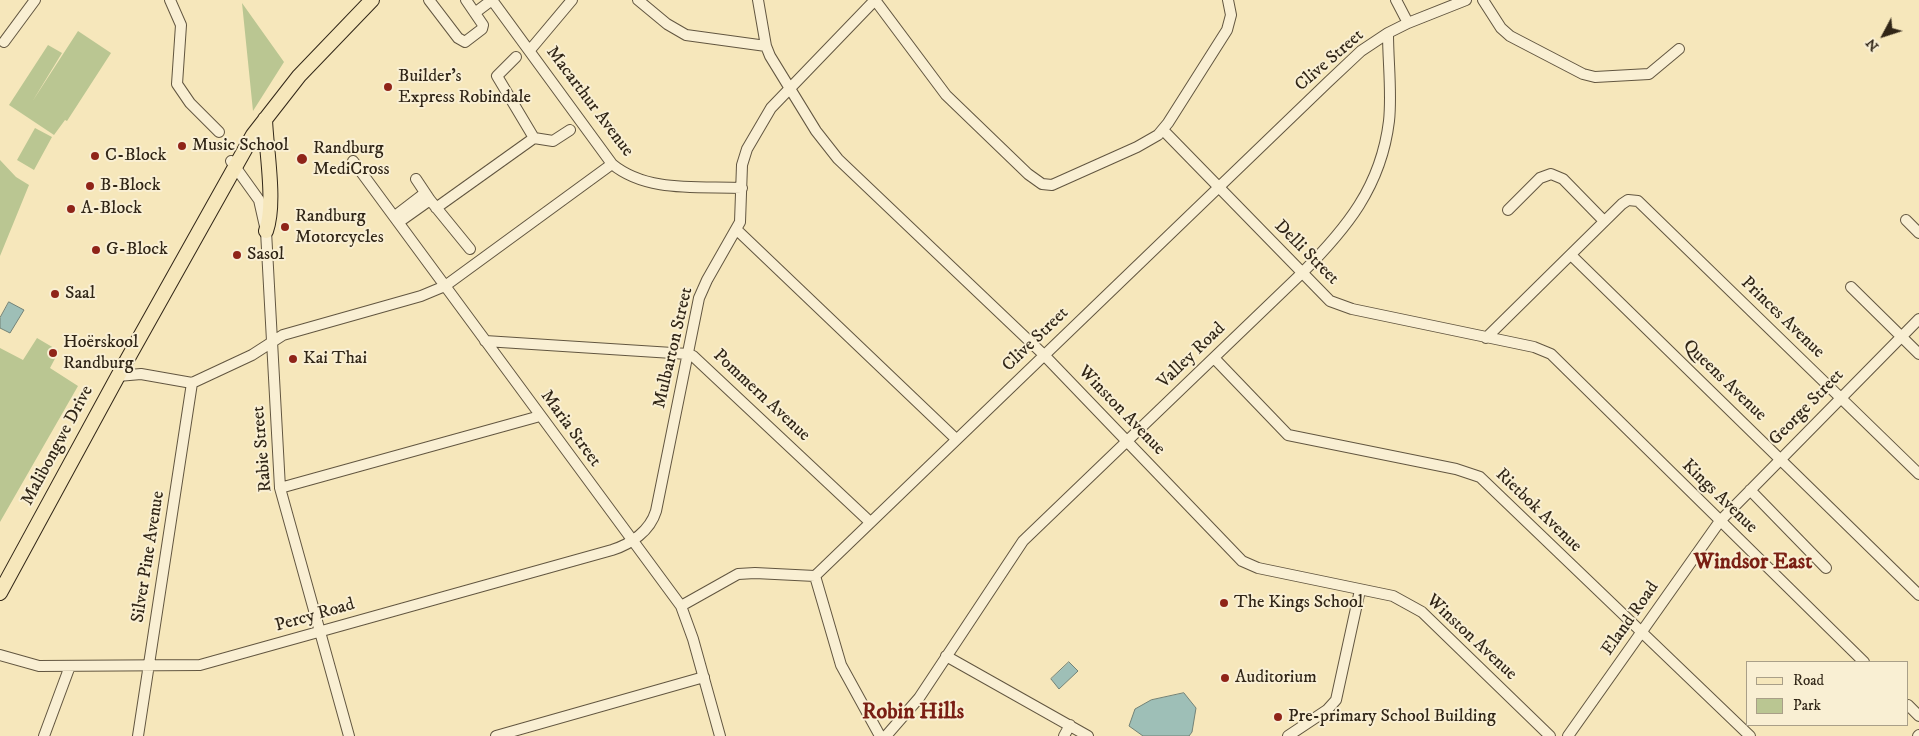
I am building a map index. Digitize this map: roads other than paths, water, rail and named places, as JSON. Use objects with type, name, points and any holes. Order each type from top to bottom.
[{"type":"main road","name":"Malibongwe Drive","points":[[0,593],[233,164],[250,128],[288,78],[365,0]]},
{"type":"main road","name":"Malibongwe Drive","points":[[0,578],[233,164],[265,118],[299,76],[372,0]]},
{"type":"main road","points":[[265,118],[270,204],[270,220],[266,231]]},
{"type":"street","points":[[4,42],[35,0]]},
{"type":"street","points":[[170,0],[181,25],[177,84],[190,103],[218,132]]},
{"type":"street","points":[[429,0],[463,42],[483,28],[483,22],[466,0]]},
{"type":"street","points":[[476,12],[492,0]]},
{"type":"street","name":"Macarthur Avenue","points":[[492,0],[612,164],[637,180],[652,183],[742,188]]},
{"type":"street","points":[[530,50],[572,0]]},
{"type":"street","points":[[638,0],[667,24],[686,35],[766,46]]},
{"type":"street","name":"Winston Avenue","points":[[758,0],[766,46],[789,90],[824,143],[838,159],[1044,355],[1246,564],[1393,596],[1422,612],[1550,736]]},
{"type":"street","points":[[875,0],[946,96],[1028,174],[1042,184],[1052,185],[1137,147],[1163,130],[1227,30],[1230,15],[1228,0]]},
{"type":"street","name":"Mulbarton Street","points":[[633,542],[654,516],[701,292],[737,230],[742,215],[742,165],[747,149],[765,116],[875,0]]},
{"type":"street","points":[[1396,0],[1408,23]]},
{"type":"street","points":[[1388,33],[1466,0]]},
{"type":"street","points":[[1483,0],[1501,28],[1510,36],[1589,76],[1649,74],[1679,49]]},
{"type":"street","name":"Clive Street","points":[[815,576],[1355,57],[1388,33]]},
{"type":"street","name":"Valley Road","points":[[886,736],[919,698],[1022,541],[1302,273],[1345,228],[1363,200],[1374,177],[1388,121],[1388,33]]},
{"type":"street","points":[[516,57],[497,76],[534,138]]},
{"type":"street","points":[[397,219],[534,138],[553,141],[570,130]]},
{"type":"street","name":"Delli Street","points":[[1163,130],[1326,297],[1341,306],[1534,347],[1551,354]]},
{"type":"street","name":"Maria Street","points":[[353,161],[681,606],[704,677],[720,736]]},
{"type":"street","name":"Rabie Street","points":[[233,164],[259,200],[266,231],[280,488],[349,736]]},
{"type":"street","points":[[118,376],[141,374],[192,384],[252,355],[288,333],[421,296],[444,286],[612,164]]},
{"type":"street","points":[[1486,338],[1604,221],[1563,180],[1551,174],[1540,178],[1508,210]]},
{"type":"street","points":[[416,178],[430,200],[470,249]]},
{"type":"street","name":"Princes Avenue","points":[[1604,221],[1628,200],[1635,200],[1644,206],[1919,474]]},
{"type":"street","points":[[1906,220],[1919,233]]},
{"type":"street","points":[[737,230],[956,439]]},
{"type":"street","name":"Queens Avenue","points":[[1571,254],[1919,594]]},
{"type":"street","points":[[1851,287],[1919,354]]},
{"type":"street","name":"George Street","points":[[1720,521],[1840,397],[1919,319]]},
{"type":"street","name":"Pommern Avenue","points":[[485,341],[688,354],[702,362],[870,522]]},
{"type":"street","name":"Kings Avenue","points":[[1551,354],[1863,661]]},
{"type":"street","points":[[128,358],[132,366],[141,374]]},
{"type":"street","name":"Rietbok Avenue","points":[[1214,358],[1288,435],[1456,468],[1480,477],[1630,624],[1643,631],[1750,736]]},
{"type":"street","name":"Silver Pine Avenue","points":[[138,736],[192,384]]},
{"type":"street","points":[[280,488],[540,416]]},
{"type":"street","points":[[1750,490],[1826,568]]},
{"type":"street","name":"Eland Road","points":[[1568,736],[1720,521]]},
{"type":"street","name":"Percy Road","points":[[0,655],[39,666],[200,665],[612,550],[633,542]]},
{"type":"street","points":[[681,606],[738,574],[815,576],[841,665],[880,736]]},
{"type":"street","points":[[1288,736],[1328,710],[1336,700],[1360,590]]},
{"type":"street","points":[[946,656],[1088,736]]},
{"type":"street","points":[[44,736],[70,666]]},
{"type":"street","points":[[496,736],[704,677]]},
{"type":"street","points":[[1909,706],[1919,716]]},
{"type":"street","points":[[1064,736],[1070,725]]},
{"type":"water","points":[[9,302],[24,310],[10,333],[0,328],[0,318]]},
{"type":"water","points":[[1069,662],[1078,671],[1059,689],[1051,679]]},
{"type":"water","points":[[1184,693],[1196,708],[1192,732],[1189,736],[1143,736],[1129,726],[1135,709],[1151,700]]},
{"type":"place","name":"Builder's Express Robindale","points":[[388,87]]},
{"type":"place","name":"Music School","points":[[182,146]]},
{"type":"place","name":"C-Block","points":[[95,156]]},
{"type":"place","name":"Randburg MediCross","points":[[302,159]]},
{"type":"place","name":"B-Block","points":[[90,186]]},
{"type":"place","name":"A-Block","points":[[71,209]]},
{"type":"place","name":"Randburg Motorcycles","points":[[285,227]]},
{"type":"place","name":"G-Block","points":[[96,250]]},
{"type":"place","name":"Sasol","points":[[237,255]]},
{"type":"place","name":"Saal","points":[[55,294]]},
{"type":"place","name":"Hoërskool Randburg","points":[[53,353]]},
{"type":"place","name":"Kai Thai","points":[[293,359]]},
{"type":"place","name":"The Kings School","points":[[1224,603]]},
{"type":"place","name":"Auditorium","points":[[1225,678]]},
{"type":"place","name":"Pre-primary School Building","points":[[1278,717]]},
{"type":"district","name":"Windsor East","points":[[1753,563]]},
{"type":"district","name":"Robin Hills","points":[[913,713]]}]
